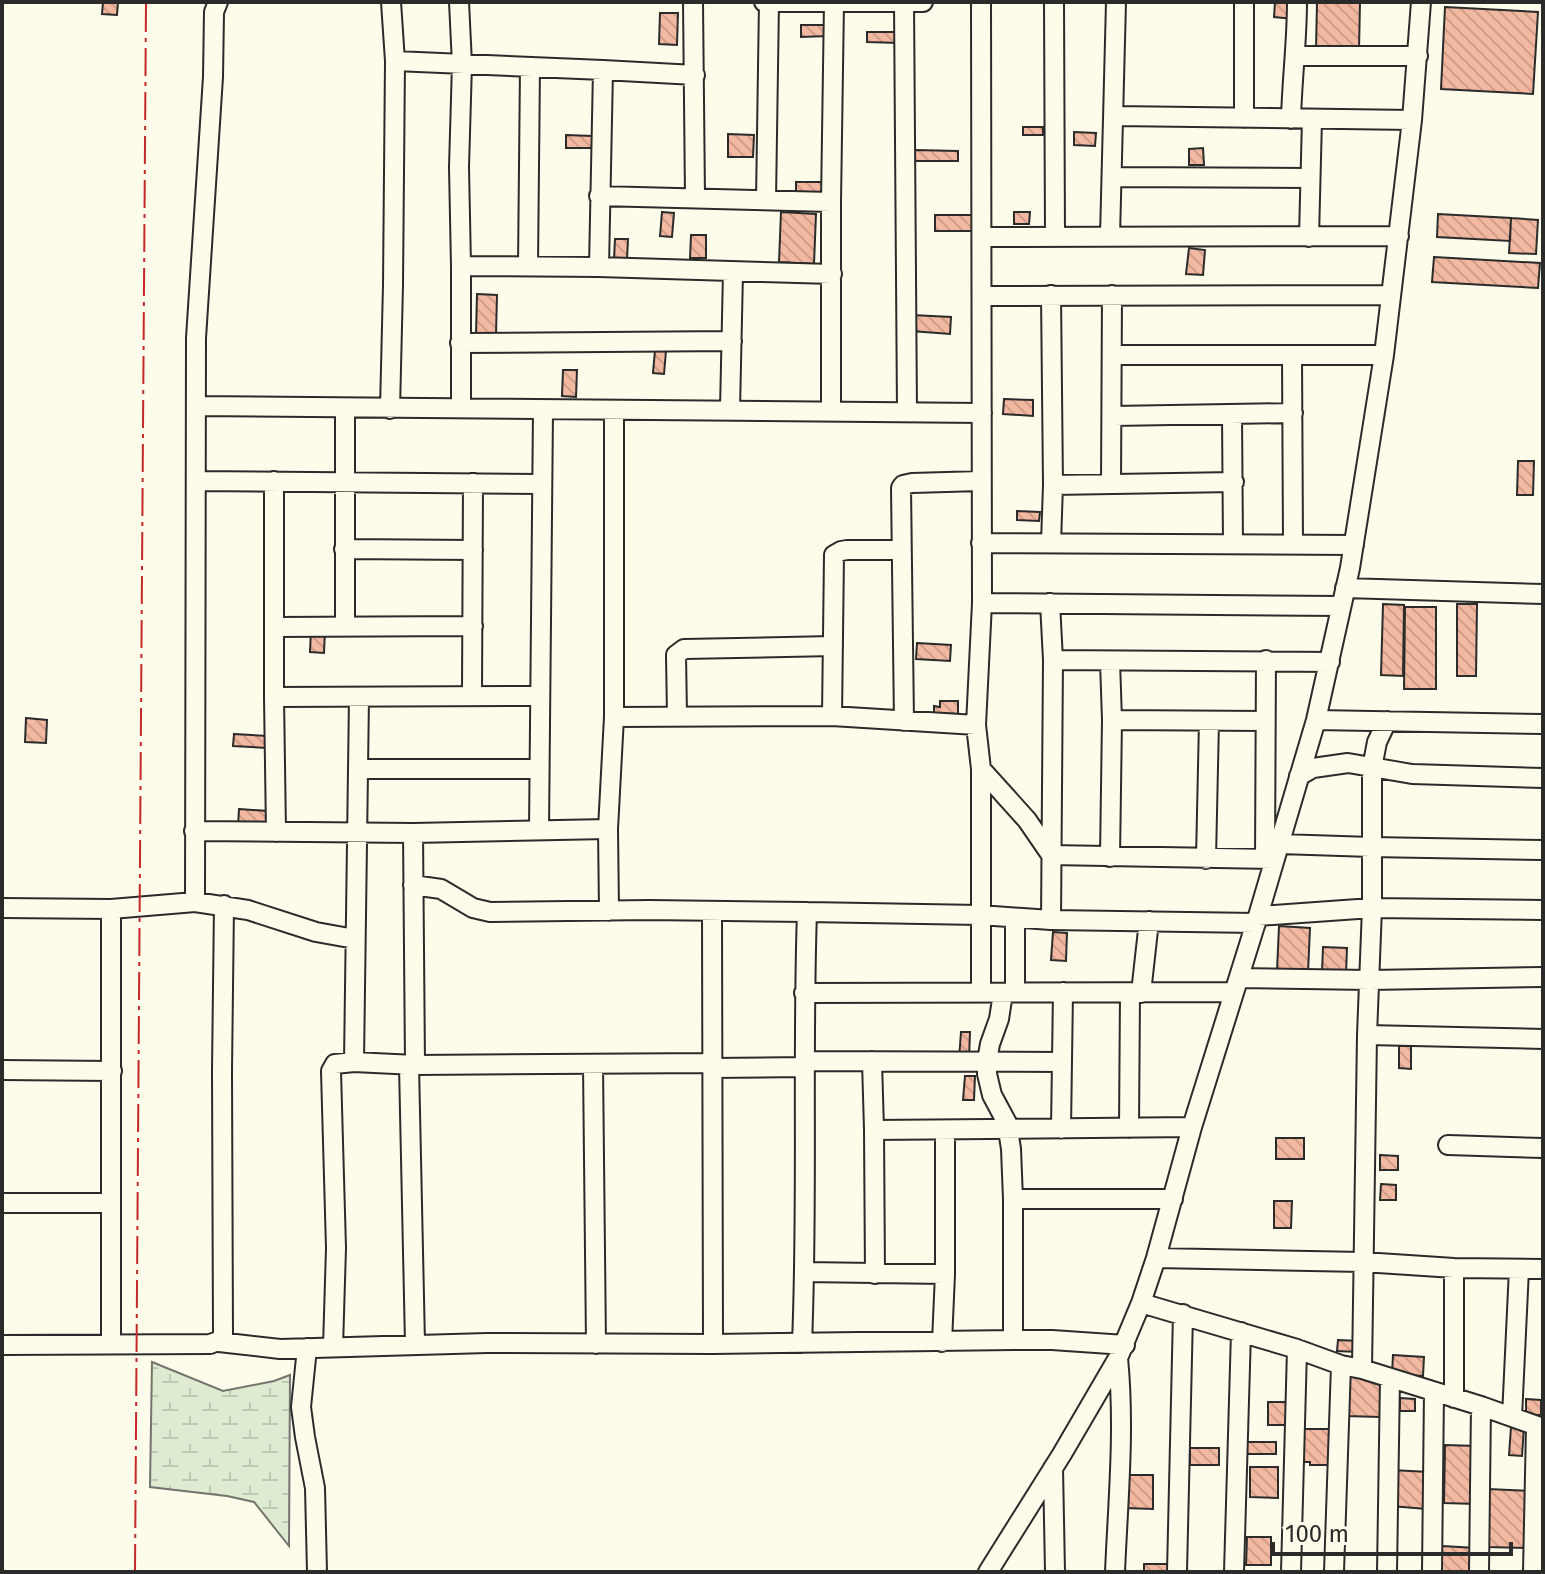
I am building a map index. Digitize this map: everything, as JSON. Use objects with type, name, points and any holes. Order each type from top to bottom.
[{"type":"street","points":[[195,902],[196,338],[213,77],[214,12],[218,2]]},
{"type":"street","points":[[390,409],[395,61],[391,2]]},
{"type":"street","points":[[459,2],[462,64],[459,167],[461,408]]},
{"type":"street","points":[[693,2],[695,198]]},
{"type":"street","points":[[766,200],[766,2],[923,2]]},
{"type":"street","points":[[831,411],[834,2]]},
{"type":"street","points":[[904,2],[907,412]]},
{"type":"street","points":[[981,2],[982,603],[976,725],[981,769],[981,992]]},
{"type":"street","points":[[1054,2],[1055,236]]},
{"type":"street","points":[[1110,236],[1116,2]]},
{"type":"street","points":[[1244,2],[1244,118]]},
{"type":"street","points":[[1291,119],[1297,2]]},
{"type":"street","points":[[992,1569],[1121,1352],[1141,1303],[1257,919],[1273,854],[1316,720],[1354,545],[1384,355],[1412,120],[1421,2]]},
{"type":"street","points":[[1296,56],[1418,56]]},
{"type":"street","points":[[395,61],[695,75]]},
{"type":"street","points":[[528,266],[530,67]]},
{"type":"street","points":[[599,267],[603,70]]},
{"type":"street","points":[[1115,116],[1412,120]]},
{"type":"street","points":[[1309,237],[1312,119]]},
{"type":"street","points":[[1113,177],[1310,178]]},
{"type":"street","points":[[599,196],[831,202]]},
{"type":"street","points":[[982,237],[1399,236]]},
{"type":"street","points":[[461,266],[832,274]]},
{"type":"street","points":[[730,410],[733,272]]},
{"type":"street","points":[[1051,295],[1051,543]]},
{"type":"street","points":[[1111,484],[1112,295]]},
{"type":"street","points":[[982,296],[1391,295]]},
{"type":"street","points":[[460,343],[732,341]]},
{"type":"street","points":[[1113,355],[1384,355]]},
{"type":"street","points":[[1292,355],[1293,543]]},
{"type":"street","points":[[197,406],[982,413]]},
{"type":"street","points":[[345,409],[345,626]]},
{"type":"street","points":[[539,830],[543,411]]},
{"type":"street","points":[[609,911],[608,829],[614,717],[614,411]]},
{"type":"street","points":[[1113,416],[1293,413]]},
{"type":"street","points":[[1232,415],[1233,544]]},
{"type":"street","points":[[196,481],[541,484]]},
{"type":"street","points":[[274,481],[276,832]]},
{"type":"street","points":[[904,721],[903,485],[981,481]]},
{"type":"street","points":[[1053,485],[1234,482]]},
{"type":"street","points":[[472,695],[473,483]]},
{"type":"street","points":[[981,543],[1354,545]]},
{"type":"street","points":[[344,549],[473,550]]},
{"type":"street","points":[[832,716],[834,555],[847,550],[901,550]]},
{"type":"street","points":[[982,603],[1543,594]]},
{"type":"street","points":[[1050,603],[1053,660],[1051,920]]},
{"type":"street","points":[[275,627],[473,626]]},
{"type":"street","points":[[677,716],[676,655],[684,649],[833,646]]},
{"type":"street","points":[[1053,660],[1330,662]]},
{"type":"street","points":[[1266,660],[1265,721],[1273,854]]},
{"type":"street","points":[[1110,661],[1110,857]]},
{"type":"street","points":[[274,697],[540,696]]},
{"type":"street","points":[[354,1062],[359,697]]},
{"type":"street","points":[[614,717],[832,716],[976,725]]},
{"type":"street","points":[[1112,720],[1265,721]]},
{"type":"street","points":[[1316,720],[1543,724]]},
{"type":"street","points":[[1206,859],[1209,721]]},
{"type":"street","points":[[1362,1369],[1372,768],[1377,742],[1387,721]]},
{"type":"street","points":[[1299,776],[1313,768],[1348,763],[1412,774],[1543,778]]},
{"type":"street","points":[[359,769],[539,769]]},
{"type":"street","points":[[981,769],[1027,820],[1051,855]]},
{"type":"street","points":[[194,831],[413,833],[608,829]]},
{"type":"street","points":[[413,833],[415,1344]]},
{"type":"street","points":[[1051,855],[1206,859],[1371,847],[1543,850]]},
{"type":"street","points":[[413,885],[441,889],[473,908],[490,912],[807,912],[1149,921],[1257,919],[1372,908],[1543,910]]},
{"type":"street","points":[[2,908],[111,909],[195,902],[248,910],[316,932],[355,939]]},
{"type":"street","points":[[219,1342],[223,1335],[224,905]]},
{"type":"street","points":[[111,909],[111,1344]]},
{"type":"street","points":[[712,912],[713,1344]]},
{"type":"street","points":[[802,1343],[807,912]]},
{"type":"street","points":[[1013,1340],[1013,1199],[1009,1130],[988,1083],[987,1061],[1009,993],[1015,918]]},
{"type":"street","points":[[1129,1128],[1136,993],[1149,921]]},
{"type":"street","points":[[804,993],[1136,993],[1236,985],[1543,977]]},
{"type":"street","points":[[1061,1129],[1063,992]]},
{"type":"street","points":[[1367,1035],[1543,1039]]},
{"type":"street","points":[[872,1061],[875,1274]]},
{"type":"street","points":[[333,1347],[336,1248],[331,1071],[339,1062],[412,1065],[1062,1062]]},
{"type":"street","points":[[593,1065],[596,1344]]},
{"type":"street","points":[[2,1070],[112,1071]]},
{"type":"street","points":[[874,1130],[1192,1127]]},
{"type":"street","points":[[942,1342],[945,1131]]},
{"type":"street","points":[[1448,1145],[1543,1148]]},
{"type":"street","points":[[1013,1199],[1173,1199]]},
{"type":"street","points":[[2,1203],[111,1203]]},
{"type":"street","points":[[1156,1258],[1543,1269]]},
{"type":"street","points":[[1454,1268],[1454,1398]]},
{"type":"street","points":[[1512,1417],[1519,1269]]},
{"type":"street","points":[[805,1272],[945,1274]]},
{"type":"street","points":[[1141,1303],[1362,1369],[1540,1427],[1533,1572]]},
{"type":"street","points":[[1177,1572],[1183,1314]]},
{"type":"street","points":[[1234,1572],[1241,1332]]},
{"type":"street","points":[[2,1345],[219,1342],[280,1349],[415,1344],[1052,1340],[1121,1352]]},
{"type":"street","points":[[307,1348],[301,1407],[315,1488],[317,1572]]},
{"type":"street","points":[[1291,1572],[1297,1349]]},
{"type":"street","points":[[1115,1572],[1121,1352]]},
{"type":"street","points":[[1334,1572],[1341,1365]]},
{"type":"street","points":[[1387,1572],[1390,1378]]},
{"type":"street","points":[[1432,1572],[1434,1392]]},
{"type":"street","points":[[1479,1572],[1481,1406]]},
{"type":"street","points":[[1053,1468],[1055,1572]]},
{"type":"green space","points":[[152,1362],[223,1391],[290,1375],[289,1546],[254,1502],[150,1487]]},
{"type":"building","points":[[103,2],[118,2],[117,15],[102,14]]},
{"type":"building","points":[[1275,2],[1295,4],[1294,19],[1274,17]]},
{"type":"building","points":[[1317,2],[1360,2],[1359,50],[1316,50]]},
{"type":"building","points":[[1445,7],[1538,12],[1533,94],[1441,89]]},
{"type":"building","points":[[660,13],[678,13],[677,45],[659,44]]},
{"type":"building","points":[[801,25],[828,25],[828,36],[801,37]]},
{"type":"building","points":[[867,32],[899,32],[899,43],[867,42]]},
{"type":"building","points":[[1023,127],[1043,127],[1043,135],[1023,135]]},
{"type":"building","points":[[1074,132],[1096,133],[1095,146],[1074,145]]},
{"type":"building","points":[[728,134],[754,135],[753,157],[728,157]]},
{"type":"building","points":[[566,135],[592,136],[592,148],[566,148]]},
{"type":"building","points":[[1203,148],[1204,165],[1189,165],[1189,149]]},
{"type":"building","points":[[915,150],[958,151],[958,161],[915,161]]},
{"type":"building","points":[[796,182],[825,182],[825,196],[796,195]]},
{"type":"building","points":[[662,212],[674,213],[672,237],[660,236]]},
{"type":"building","points":[[781,212],[816,214],[814,264],[779,262]]},
{"type":"building","points":[[1014,212],[1030,212],[1029,224],[1014,224]]},
{"type":"building","points":[[1438,214],[1511,218],[1510,241],[1437,237]]},
{"type":"building","points":[[935,215],[975,215],[975,231],[935,231]]},
{"type":"building","points":[[1511,218],[1538,220],[1536,254],[1509,253]]},
{"type":"building","points":[[691,235],[706,235],[706,258],[690,258]]},
{"type":"building","points":[[615,239],[628,239],[627,259],[614,259]]},
{"type":"building","points":[[1189,248],[1205,250],[1203,275],[1186,274]]},
{"type":"building","points":[[1434,257],[1540,263],[1538,288],[1432,282]]},
{"type":"building","points":[[477,294],[497,295],[496,335],[476,335]]},
{"type":"building","points":[[912,315],[951,317],[950,334],[911,331]]},
{"type":"building","points":[[655,350],[666,351],[664,374],[653,373]]},
{"type":"building","points":[[563,370],[577,370],[576,397],[562,396]]},
{"type":"building","points":[[1004,399],[1033,400],[1033,416],[1003,414]]},
{"type":"building","points":[[1518,461],[1534,461],[1533,495],[1517,495]]},
{"type":"building","points":[[1017,511],[1040,512],[1039,521],[1017,520]]},
{"type":"building","points":[[1383,604],[1404,605],[1403,676],[1381,675]]},
{"type":"building","points":[[1457,604],[1477,604],[1476,676],[1457,676]]},
{"type":"building","points":[[1405,607],[1436,607],[1436,689],[1404,689]]},
{"type":"building","points":[[311,629],[325,630],[324,653],[310,652]]},
{"type":"building","points":[[917,643],[951,645],[950,661],[916,659]]},
{"type":"building","points":[[940,701],[958,701],[958,714],[934,713],[934,706],[940,707]]},
{"type":"building","points":[[26,718],[47,720],[46,743],[25,742]]},
{"type":"building","points":[[234,734],[268,736],[267,748],[233,746]]},
{"type":"building","points":[[239,809],[268,811],[267,827],[238,826]]},
{"type":"building","points":[[1279,926],[1310,928],[1308,973],[1277,971]]},
{"type":"building","points":[[1053,932],[1067,933],[1066,961],[1051,960]]},
{"type":"building","points":[[1323,947],[1347,948],[1346,974],[1322,972]]},
{"type":"building","points":[[961,1032],[970,1032],[969,1059],[959,1059]]},
{"type":"building","points":[[1399,1046],[1411,1046],[1411,1069],[1399,1068]]},
{"type":"building","points":[[965,1076],[975,1076],[974,1100],[963,1100]]},
{"type":"building","points":[[1276,1138],[1304,1138],[1304,1159],[1276,1159]]},
{"type":"building","points":[[1380,1155],[1398,1156],[1398,1170],[1380,1170]]},
{"type":"building","points":[[1381,1184],[1396,1185],[1396,1200],[1380,1200]]},
{"type":"building","points":[[1274,1201],[1292,1201],[1291,1228],[1274,1228]]},
{"type":"building","points":[[1338,1340],[1358,1341],[1358,1352],[1337,1351]]},
{"type":"building","points":[[1393,1355],[1424,1357],[1423,1376],[1392,1374]]},
{"type":"building","points":[[1350,1375],[1383,1386],[1380,1417],[1346,1416]]},
{"type":"building","points":[[1400,1398],[1415,1399],[1415,1411],[1400,1411]]},
{"type":"building","points":[[1526,1399],[1541,1400],[1541,1415],[1526,1415]]},
{"type":"building","points":[[1268,1402],[1291,1402],[1291,1425],[1268,1425]]},
{"type":"building","points":[[1511,1427],[1524,1427],[1522,1456],[1509,1455]]},
{"type":"building","points":[[1295,1429],[1335,1429],[1335,1465],[1295,1462]]},
{"type":"building","points":[[1247,1442],[1276,1442],[1276,1454],[1247,1454]]},
{"type":"building","points":[[1445,1445],[1477,1446],[1476,1504],[1444,1503]]},
{"type":"building","points":[[1190,1448],[1219,1448],[1219,1465],[1190,1465]]},
{"type":"building","points":[[1250,1467],[1278,1467],[1278,1498],[1250,1497]]},
{"type":"building","points":[[1391,1470],[1429,1472],[1426,1509],[1391,1506]]},
{"type":"building","points":[[1126,1475],[1153,1475],[1153,1509],[1125,1508]]},
{"type":"building","points":[[1488,1489],[1532,1491],[1530,1548],[1487,1547]]},
{"type":"building","points":[[1247,1537],[1271,1537],[1271,1565],[1246,1565]]},
{"type":"building","points":[[1442,1546],[1476,1548],[1475,1572],[1441,1572]]},
{"type":"building","points":[[1144,1564],[1174,1564],[1174,1572],[1144,1572]]},
{"type":"power","points":[[135,1572],[146,2]]}]
